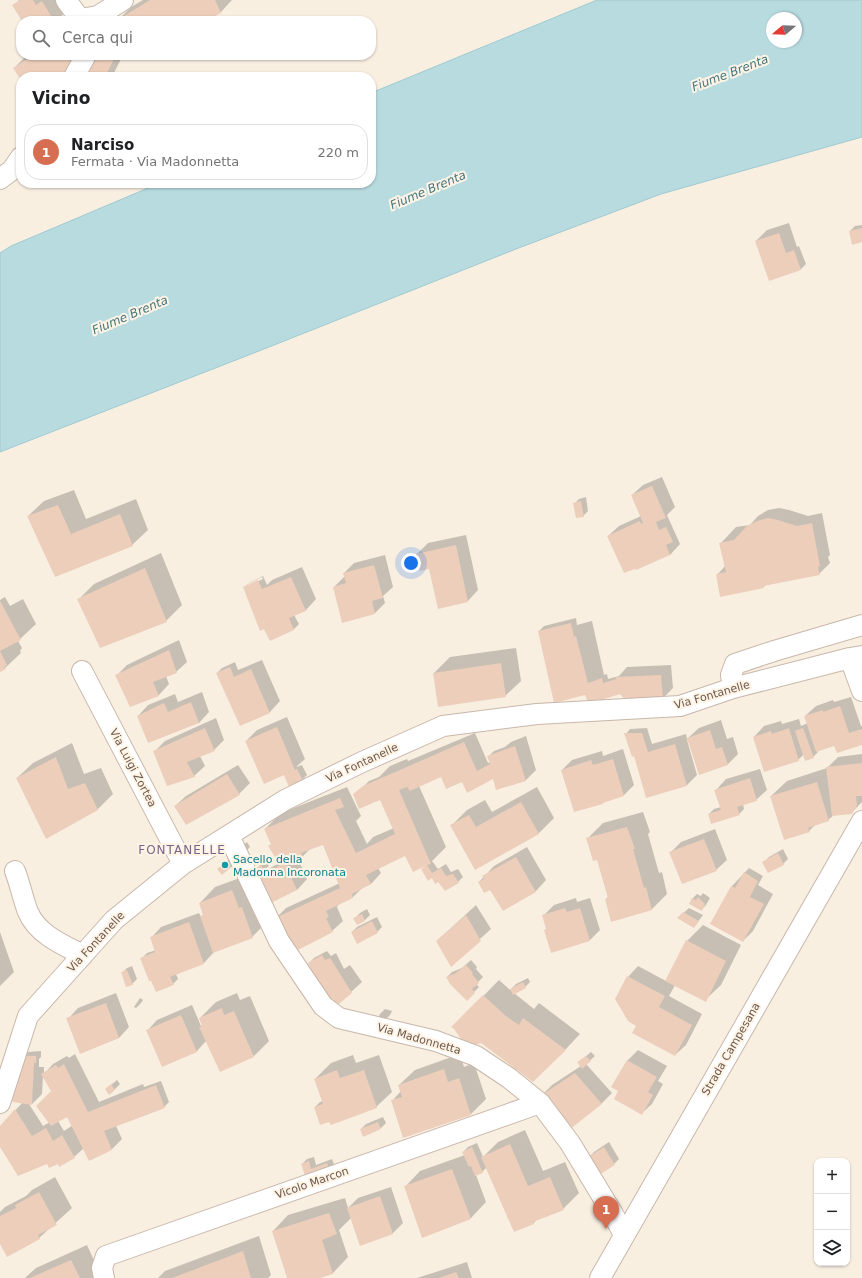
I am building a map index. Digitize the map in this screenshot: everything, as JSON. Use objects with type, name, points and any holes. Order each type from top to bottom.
[{"type":"street","points":[[66,0],[78,16]]},
{"type":"street","points":[[100,16],[123,0]]},
{"type":"street","points":[[77,72],[83,60]]},
{"type":"street","points":[[0,179],[12,170],[16,164]]},
{"type":"street","points":[[732,688],[731,675],[735,664],[862,625]]},
{"type":"street","points":[[856,657],[862,691]]},
{"type":"street","name":"Via Fontanelle","points":[[0,1103],[28,1016],[114,920],[183,864],[285,800],[360,763],[443,726],[537,714],[680,706],[732,688],[856,657]]},
{"type":"street","name":"Via Luigi Zortea","points":[[82,672],[183,864]]},
{"type":"street","name":"Strada Campesana","points":[[600,1278],[862,821]]},
{"type":"street","name":"Via Madonnetta","points":[[229,836],[279,941],[323,1006],[338,1018],[436,1041],[476,1056],[509,1078],[540,1103],[570,1143],[624,1235]]},
{"type":"street","points":[[15,871],[29,914],[41,930],[58,943],[83,955]]},
{"type":"street","name":"Vicolo Marcon","points":[[104,1278],[102,1268],[106,1256],[540,1103]]},
{"type":"water","name":"Fiume Brenta","points":[[597,0],[862,0],[862,137],[661,194],[516,249],[0,452],[0,253],[11,246],[148,188],[376,188],[376,91]]},
{"type":"building","points":[[20,0],[33,0],[36,5],[42,1],[51,16],[19,16],[12,5]]},
{"type":"building","points":[[150,0],[215,0],[221,13],[215,16],[124,16]]},
{"type":"building","points":[[26,60],[76,60],[78,63],[70,72],[16,72],[13,68]]},
{"type":"building","points":[[93,60],[114,60],[108,72],[87,72]]},
{"type":"building","points":[[862,228],[862,242],[852,245],[849,231]]},
{"type":"building","points":[[779,233],[786,253],[794,250],[801,270],[769,281],[755,241]]},
{"type":"building","points":[[652,486],[666,518],[656,522],[659,530],[666,527],[673,542],[666,545],[670,555],[636,570],[635,569],[624,573],[607,536],[640,521],[641,524],[643,523],[631,495]]},
{"type":"building","points":[[581,501],[584,517],[576,518],[573,503]]},
{"type":"building","points":[[58,505],[71,534],[120,514],[133,546],[55,577],[27,516]]},
{"type":"building","points":[[768,518],[797,526],[812,523],[820,566],[818,567],[820,575],[763,586],[764,588],[720,597],[716,574],[726,572],[719,543],[734,540],[747,526]]},
{"type":"building","points":[[456,545],[468,602],[438,609],[429,569],[420,571],[416,554]]},
{"type":"building","points":[[374,565],[383,598],[372,601],[375,614],[342,623],[333,587],[346,583],[343,573]]},
{"type":"building","points":[[145,568],[167,622],[100,648],[77,599]]},
{"type":"building","points":[[291,577],[306,611],[289,618],[294,630],[270,641],[264,629],[260,631],[243,587],[258,580],[262,589]]},
{"type":"building","points":[[0,601],[21,640],[0,651]]},
{"type":"building","points":[[571,623],[574,637],[576,636],[588,683],[602,678],[603,683],[616,679],[616,677],[661,675],[663,699],[626,701],[620,694],[589,704],[585,695],[554,703],[538,631]]},
{"type":"building","points":[[169,650],[177,673],[153,682],[159,696],[130,707],[115,675]]},
{"type":"building","points":[[0,651],[7,665],[4,667],[6,669],[0,672]]},
{"type":"building","points":[[501,663],[506,697],[438,707],[433,673]]},
{"type":"building","points":[[230,667],[234,677],[251,669],[270,713],[240,726],[216,673]]},
{"type":"building","points":[[191,702],[199,723],[148,743],[137,716],[164,703],[168,712]]},
{"type":"building","points":[[840,706],[849,733],[862,729],[862,745],[837,753],[834,746],[816,752],[804,716],[823,710],[823,712]]},
{"type":"building","points":[[277,727],[295,770],[297,769],[303,781],[289,787],[284,775],[264,784],[245,741]]},
{"type":"building","points":[[205,728],[215,751],[187,762],[195,777],[167,786],[153,751]]},
{"type":"building","points":[[789,728],[799,761],[764,772],[753,737],[771,731],[772,734]]},
{"type":"building","points":[[803,728],[814,758],[805,761],[795,731]]},
{"type":"building","points":[[710,730],[716,749],[722,747],[728,765],[699,775],[687,738]]},
{"type":"building","points":[[624,733],[642,733],[648,752],[675,744],[687,786],[646,798],[634,756],[632,757]]},
{"type":"building","points":[[464,742],[477,771],[490,764],[487,756],[515,746],[526,781],[496,790],[493,779],[467,793],[462,782],[446,789],[441,777],[410,791],[407,787],[399,790],[431,864],[413,872],[405,856],[366,875],[371,884],[352,894],[353,898],[326,911],[329,917],[326,918],[333,932],[292,953],[275,918],[340,888],[323,845],[301,853],[303,858],[286,866],[297,890],[265,906],[254,881],[280,865],[268,846],[271,844],[264,829],[340,798],[344,807],[335,810],[356,853],[395,834],[380,800],[359,809],[353,794],[363,786]]},
{"type":"building","points":[[56,757],[68,789],[85,783],[98,810],[46,839],[16,778]]},
{"type":"building","points":[[613,759],[624,796],[603,804],[574,812],[561,770],[591,760],[593,765]]},
{"type":"building","points":[[862,763],[862,796],[856,796],[857,805],[852,814],[832,816],[826,767]]},
{"type":"building","points":[[227,774],[240,795],[186,825],[174,806]]},
{"type":"building","points":[[750,778],[757,801],[737,807],[740,815],[711,824],[708,814],[721,810],[714,790]]},
{"type":"building","points":[[817,782],[829,821],[808,828],[810,832],[784,840],[770,796]]},
{"type":"building","points":[[521,802],[539,834],[475,870],[450,825],[469,815],[476,827]]},
{"type":"building","points":[[627,827],[635,849],[633,849],[644,888],[646,887],[652,910],[611,922],[605,899],[608,898],[597,860],[593,861],[586,838]]},
{"type":"building","points":[[704,839],[717,871],[682,884],[669,852]]},
{"type":"building","points":[[778,853],[784,865],[768,873],[762,862]]},
{"type":"building","points":[[516,857],[536,892],[503,911],[490,890],[484,893],[478,882],[484,879],[482,876]]},
{"type":"building","name":"Sacello della Madonna Incoronata","points":[[226,862],[230,868],[222,875],[217,869]]},
{"type":"building","points":[[261,865],[264,871],[257,876],[253,870]]},
{"type":"building","points":[[427,865],[432,873],[441,868],[446,876],[453,874],[459,883],[445,891],[438,882],[435,884],[432,878],[428,881],[421,869]]},
{"type":"building","points":[[744,872],[758,881],[750,897],[764,904],[743,942],[710,924],[731,886],[735,888]]},
{"type":"building","points":[[232,890],[239,908],[242,907],[253,938],[213,953],[200,916],[203,915],[199,903]]},
{"type":"building","points":[[698,897],[705,904],[702,911],[689,904],[692,898],[696,900]]},
{"type":"building","points":[[565,908],[567,912],[580,908],[590,941],[551,953],[544,930],[546,929],[542,915]]},
{"type":"building","points":[[683,912],[699,921],[694,928],[677,918]]},
{"type":"building","points":[[362,914],[365,921],[357,925],[353,918]]},
{"type":"building","points":[[466,915],[481,941],[451,967],[436,941]]},
{"type":"building","points":[[372,921],[378,933],[357,944],[351,932]]},
{"type":"building","points":[[189,922],[204,964],[170,977],[174,985],[156,992],[151,981],[149,981],[140,958],[155,952],[150,937]]},
{"type":"building","points":[[686,940],[726,961],[706,1002],[665,981]]},
{"type":"building","points":[[322,955],[325,960],[330,958],[352,993],[339,1004],[326,997],[310,970],[311,969],[308,963]]},
{"type":"building","points":[[466,965],[479,983],[472,989],[475,993],[467,1001],[450,984],[446,977],[456,973]]},
{"type":"building","points":[[127,970],[133,985],[126,987],[121,972]]},
{"type":"building","points":[[627,976],[665,996],[659,1007],[692,1025],[675,1056],[632,1033],[636,1026],[628,1021],[615,999]]},
{"type":"building","points":[[523,982],[526,988],[513,995],[510,989]]},
{"type":"building","points":[[483,995],[506,1016],[519,1025],[523,1018],[566,1050],[533,1082],[481,1043],[475,1045],[461,1039],[451,1027]]},
{"type":"building","points":[[106,1003],[119,1038],[80,1054],[66,1018]]},
{"type":"building","points":[[222,1008],[224,1015],[234,1011],[254,1057],[220,1072],[199,1027],[202,1026],[199,1018]]},
{"type":"building","points":[[181,1015],[197,1052],[162,1067],[146,1030]]},
{"type":"building","points":[[22,1056],[36,1056],[36,1063],[34,1063],[32,1105],[13,1102],[10,1097]]},
{"type":"building","points":[[586,1056],[591,1061],[582,1069],[577,1062]]},
{"type":"building","points":[[627,1060],[657,1077],[648,1092],[653,1095],[642,1115],[614,1099],[618,1091],[611,1087]]},
{"type":"building","points":[[64,1064],[88,1112],[156,1085],[165,1108],[104,1131],[112,1150],[89,1161],[67,1117],[51,1126],[36,1106],[51,1091],[41,1074],[56,1065],[58,1068]]},
{"type":"building","points":[[444,1069],[448,1082],[459,1078],[471,1115],[403,1138],[391,1100],[402,1097],[398,1085]]},
{"type":"building","points":[[337,1070],[340,1078],[364,1070],[377,1108],[331,1125],[329,1122],[320,1125],[314,1107],[323,1104],[314,1079]]},
{"type":"building","points":[[575,1073],[602,1104],[569,1130],[540,1096]]},
{"type":"building","points":[[111,1084],[115,1090],[109,1095],[105,1089]]},
{"type":"building","points":[[15,1109],[32,1136],[46,1128],[53,1141],[62,1135],[75,1158],[59,1167],[58,1164],[49,1168],[47,1164],[18,1176],[0,1147],[0,1126]]},
{"type":"building","points":[[378,1122],[381,1129],[363,1137],[360,1129]]},
{"type":"building","points":[[510,1144],[528,1186],[550,1177],[564,1210],[533,1222],[534,1224],[514,1232],[481,1157]]},
{"type":"building","points":[[472,1147],[483,1173],[475,1176],[471,1166],[469,1167],[462,1152]]},
{"type":"building","points":[[604,1147],[615,1165],[599,1175],[588,1157]]},
{"type":"building","points":[[309,1161],[311,1169],[327,1163],[330,1172],[307,1181],[301,1164]]},
{"type":"building","points":[[452,1169],[471,1219],[422,1238],[404,1186]]},
{"type":"building","points":[[39,1192],[57,1225],[38,1235],[40,1239],[7,1257],[0,1244],[0,1216],[16,1208],[15,1205]]},
{"type":"building","points":[[380,1196],[393,1234],[360,1246],[347,1208]]},
{"type":"building","points":[[329,1213],[337,1234],[322,1240],[333,1274],[320,1278],[287,1278],[272,1231]]},
{"type":"building","points":[[243,1251],[251,1278],[172,1278]]},
{"type":"building","points":[[71,1260],[80,1278],[30,1278]]},
{"type":"building","points":[[456,1272],[459,1278],[439,1278]]},
{"type":"place","name":"Sacello della Madonna Incoronata","points":[[225,865]]},
{"type":"place","name":"Narciso","points":[[606,1229]]},
{"type":"district","name":"FONTANELLE","points":[[182,850]]}]
